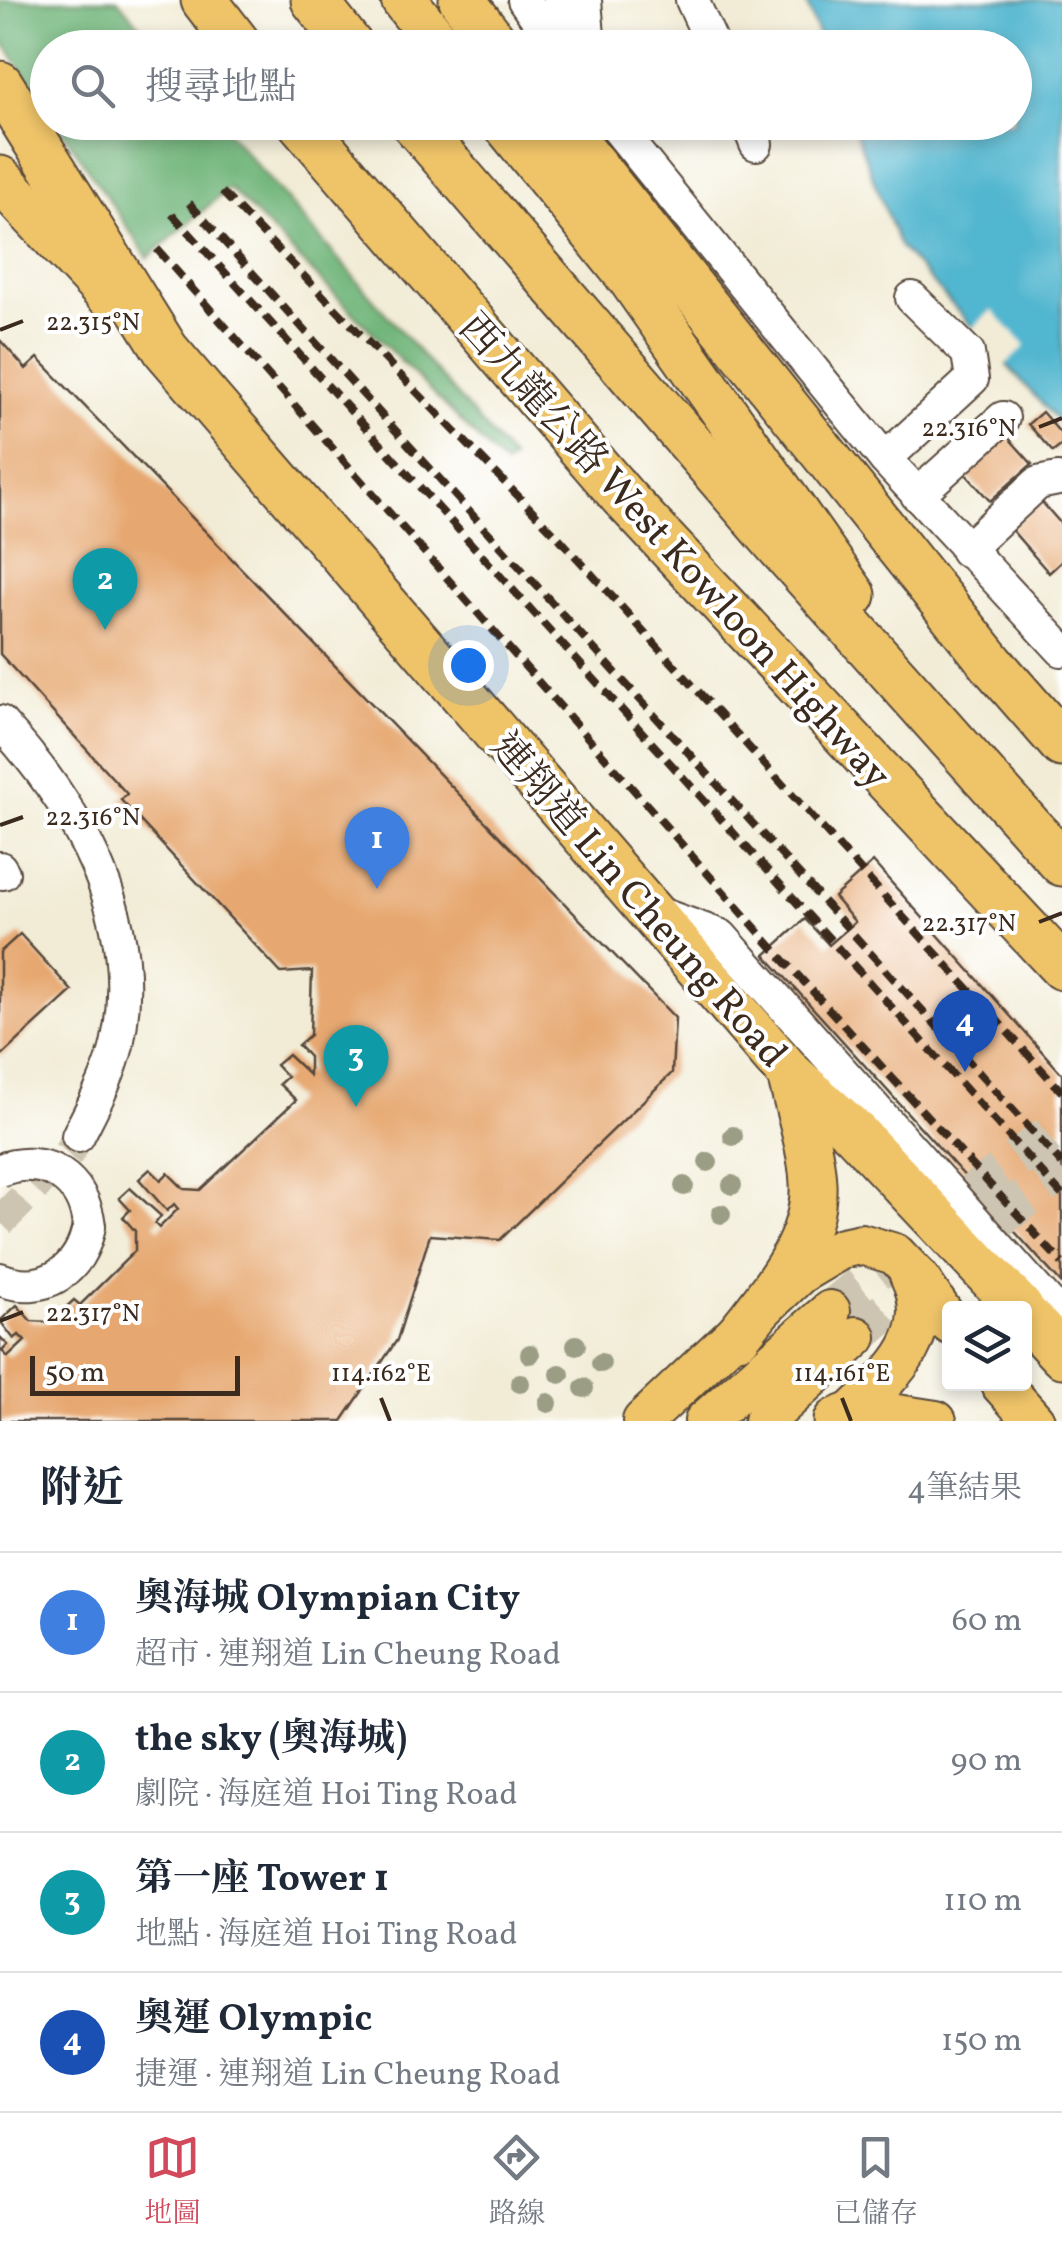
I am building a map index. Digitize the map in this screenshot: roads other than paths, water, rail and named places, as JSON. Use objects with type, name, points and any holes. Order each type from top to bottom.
[{"type":"highway","points":[[204,0],[227,30]]},
{"type":"highway","points":[[462,0],[486,30]]},
{"type":"highway","points":[[319,4],[338,30]]},
{"type":"highway","points":[[408,5],[428,30]]},
{"type":"highway","name":"連翔道 Lin Cheung Road","points":[[0,84],[30,132]]},
{"type":"highway","name":"連翔道 Lin Cheung Road","points":[[35,140],[166,350],[790,1074],[854,1132],[1013,1301]]},
{"type":"highway","name":"西九龍公路 West Kowloon Highway","points":[[315,140],[622,497],[1062,967]]},
{"type":"highway","name":"西九龍公路 West Kowloon Highway","points":[[428,140],[776,544],[1062,862]]},
{"type":"highway","points":[[519,140],[631,279],[799,514],[934,717]]},
{"type":"highway","points":[[573,140],[992,664],[1062,744]]},
{"type":"highway","points":[[0,179],[166,350]]},
{"type":"highway","points":[[738,1335],[780,1282],[813,1204],[811,1166],[790,1074]]},
{"type":"highway","name":"連翔道 Lin Cheung Road","points":[[1032,1322],[1062,1355]]},
{"type":"main road","points":[[643,1421],[800,1273],[842,1248],[861,1244],[882,1247],[904,1263],[942,1313]]},
{"type":"main road","points":[[843,1420],[891,1375],[916,1338],[918,1301],[904,1263]]},
{"type":"main road","points":[[705,1421],[843,1324],[764,1421]]},
{"type":"main road","points":[[1007,1391],[1034,1421]]},
{"type":"main road","points":[[843,1420],[897,1414],[936,1421]]},
{"type":"street","points":[[524,0],[545,30]]},
{"type":"street","points":[[560,0],[564,30]]},
{"type":"street","points":[[584,0],[587,30]]},
{"type":"street","points":[[692,0],[706,30]]},
{"type":"street","points":[[627,140],[885,459],[966,550],[1061,647]]},
{"type":"street","points":[[885,459],[972,379],[974,367],[968,353],[912,298]]},
{"type":"street","points":[[917,495],[1003,418]]},
{"type":"street","points":[[966,550],[1038,483],[1058,479]]},
{"type":"street","points":[[0,722],[56,792],[90,845],[118,923],[123,981],[117,1046],[78,1136]]},
{"type":"street","points":[[649,910],[721,936],[1062,1318]]},
{"type":"street","points":[[0,1170],[32,1163],[67,1177],[87,1208],[89,1226],[86,1244],[65,1272],[32,1286],[0,1279]]},
{"type":"water","points":[[805,0],[1062,0],[1062,426],[899,246],[858,140],[1032,140],[1032,30],[816,30]]},
{"type":"tunnel","points":[[830,1311],[933,1224],[1062,1125]]},
{"type":"tunnel","points":[[0,1222],[69,1152],[78,1136]]},
{"type":"tunnel","points":[[856,1337],[956,1251],[1062,1170]]},
{"type":"railway","points":[[222,192],[558,537],[1062,1092]]},
{"type":"railway","points":[[189,203],[1062,1164]]},
{"type":"railway","points":[[172,214],[1062,1195]]},
{"type":"railway","points":[[157,249],[782,958],[1062,1263]]},
{"type":"place","name":"the sky (奧海城)","points":[[105,630]]},
{"type":"place","name":"奧海城 Olympian City","points":[[377,889]]},
{"type":"place","name":"奧運 Olympic","points":[[965,1072]]},
{"type":"place","name":"第一座 Tower 1","points":[[356,1107]]}]
